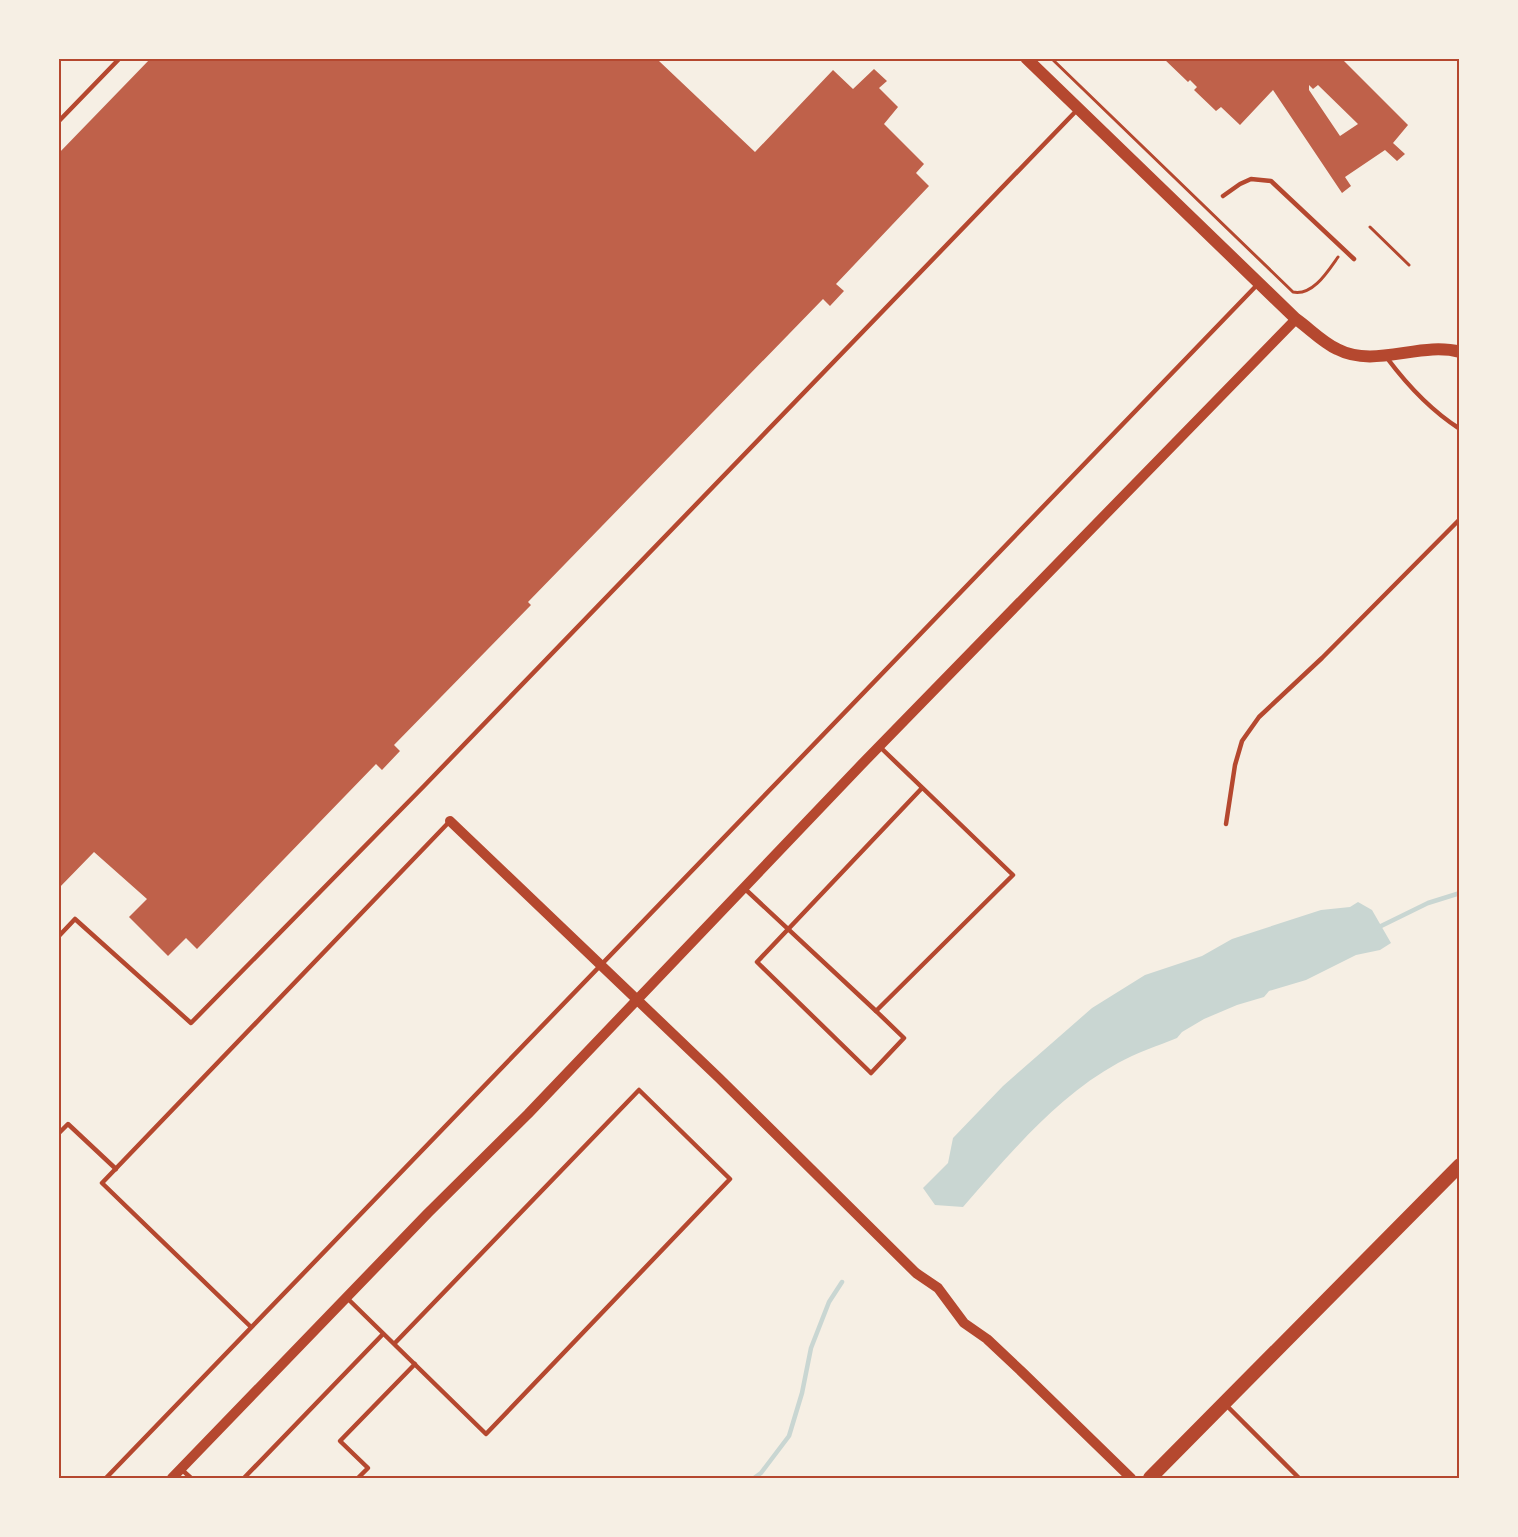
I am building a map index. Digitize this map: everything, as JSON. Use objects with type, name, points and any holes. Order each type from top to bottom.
[{"type":"main road","points":[[1026,58],[1296,319],[1336,349],[1371,356],[1425,349],[1449,349],[1460,352]]},
{"type":"main road","points":[[1150,1479],[1460,1165]]},
{"type":"street","points":[[172,1479],[428,1213],[637,1001],[879,746],[1296,319]]},
{"type":"street","points":[[450,821],[719,1078],[916,1273],[938,1288],[964,1323],[987,1339],[1131,1479]]},
{"type":"lane","points":[[58,122],[120,58]]},
{"type":"lane","points":[[58,936],[75,919],[191,1023],[424,786],[1078,109]]},
{"type":"lane","points":[[1223,196],[1251,179],[1271,181],[1354,259]]},
{"type":"lane","points":[[106,1479],[1259,283]]},
{"type":"lane","points":[[1385,354],[1408,387],[1444,419],[1460,429]]},
{"type":"lane","points":[[1226,824],[1235,765],[1242,741],[1259,717],[1322,658],[1460,519]]},
{"type":"lane","points":[[876,1011],[1013,875],[879,746]]},
{"type":"lane","points":[[744,888],[788,930],[876,1011],[904,1038],[871,1073],[757,962],[788,930],[922,788]]},
{"type":"lane","points":[[251,1327],[102,1183],[450,821]]},
{"type":"lane","points":[[347,1298],[383,1334],[486,1434],[730,1179],[639,1090],[394,1344]]},
{"type":"lane","points":[[58,1134],[68,1124],[116,1169]]},
{"type":"lane","points":[[244,1479],[383,1334]]},
{"type":"lane","points":[[358,1479],[368,1468],[340,1442],[415,1364]]},
{"type":"lane","points":[[1225,1404],[1299,1479]]},
{"type":"lane","points":[[181,1469],[191,1479]]},
{"type":"path","points":[[1051,58],[1293,292],[1301,294],[1309,291],[1344,249]]},
{"type":"path","points":[[1370,227],[1409,265]]},
{"type":"shaded area","points":[[1358,902],[1372,910],[1391,943],[1380,950],[1356,955],[1306,980],[1269,991],[1264,997],[1204,1019],[1182,1032],[1177,1038],[1125,1059],[1095,1077],[1034,1128],[963,1207],[935,1205],[923,1188],[948,1163],[953,1138],[1003,1086],[1092,1008],[1145,975],[1202,956],[1232,939],[1321,910],[1350,907]]},
{"type":"building","points":[[151,58],[661,58],[659,61],[755,152],[833,70],[853,89],[874,69],[887,81],[879,88],[898,107],[884,124],[924,164],[916,173],[929,186],[836,284],[844,291],[830,306],[823,299],[528,602],[531,605],[394,745],[400,751],[382,770],[376,764],[197,949],[186,938],[168,956],[129,917],[147,899],[94,852],[58,889],[58,154]]},
{"type":"building","points":[[1163,58],[1341,58],[1408,125],[1393,143],[1405,154],[1397,161],[1385,150],[1345,177],[1351,186],[1342,193],[1273,90],[1240,125],[1221,107],[1216,111],[1194,90],[1197,87],[1190,80],[1188,82]],"holes":[[[1309,85],[1313,89],[1318,85],[1358,124],[1340,136],[1309,90]]]},
{"type":"waterway","points":[[1377,928],[1428,903],[1460,893]]},
{"type":"waterway","points":[[754,1478],[761,1473],[789,1436],[802,1393],[811,1348],[829,1302],[842,1282]]}]
